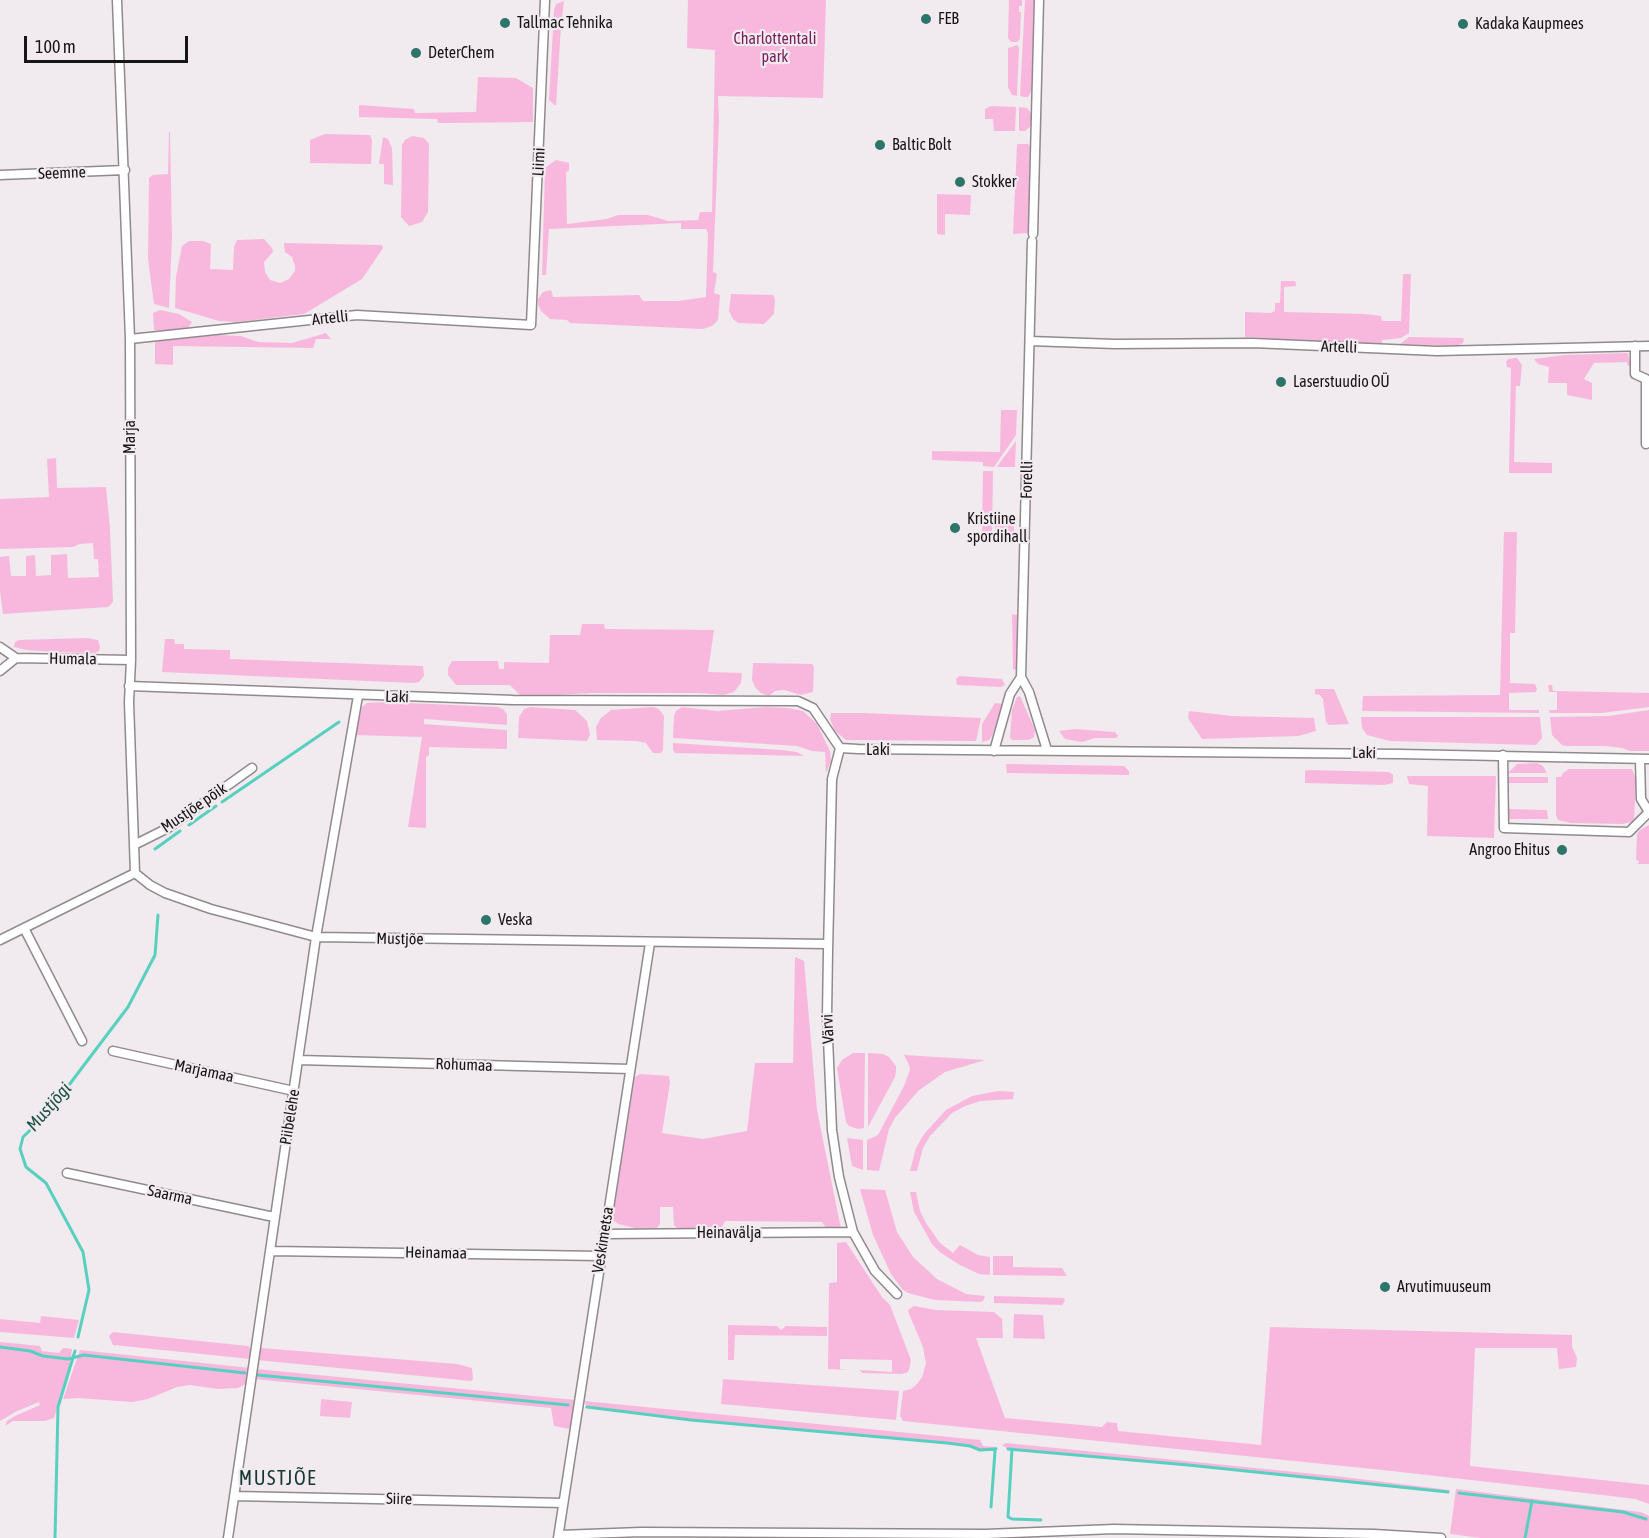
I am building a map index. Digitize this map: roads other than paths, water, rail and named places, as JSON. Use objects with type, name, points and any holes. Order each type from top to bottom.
[{"type":"street","name":"Marja","points":[[117,0],[130,339],[131,660],[129,686],[135,873]]},
{"type":"street","name":"Liimi","points":[[531,325],[545,0]]},
{"type":"street","name":"Forelli","points":[[1039,0],[1021,677],[1029,692],[1047,750]]},
{"type":"street","name":"Seemne","points":[[0,175],[125,170]]},
{"type":"street","name":"Artelli","points":[[130,339],[357,315],[531,325]]},
{"type":"street","name":"Artelli","points":[[1030,341],[1115,344],[1253,343],[1437,351],[1649,346]]},
{"type":"street","points":[[1635,346],[1635,374],[1646,379],[1646,444]]},
{"type":"street","points":[[0,647],[16,658],[0,671]]},
{"type":"street","name":"Humala","points":[[16,658],[131,660]]},
{"type":"street","points":[[994,751],[1010,694],[1021,677]]},
{"type":"street","name":"Laki","points":[[129,686],[358,696],[594,701],[798,701],[813,708],[840,748],[1503,755],[1644,759]]},
{"type":"street","name":"Piibelehe","points":[[228,1538],[316,937],[358,696]]},
{"type":"street","name":"Värvi","points":[[840,748],[832,779],[828,944],[827,1016],[832,1130],[839,1177],[854,1232],[874,1271],[897,1294]]},
{"type":"street","points":[[1503,755],[1504,828],[1629,832],[1649,812],[1641,799],[1644,759]]},
{"type":"street","name":"Mustjõe põik","points":[[134,845],[168,828],[252,768]]},
{"type":"street","points":[[0,940],[135,873]]},
{"type":"street","name":"Mustjõe","points":[[135,873],[165,893],[202,906],[316,937],[828,944]]},
{"type":"street","points":[[24,928],[82,1041]]},
{"type":"street","name":"Veskimetsa","points":[[558,1537],[650,943]]},
{"type":"street","name":"Marjamaa","points":[[113,1051],[294,1091]]},
{"type":"street","name":"Rohumaa","points":[[299,1060],[630,1069]]},
{"type":"street","name":"Saarma","points":[[67,1173],[274,1217]]},
{"type":"street","name":"Heinavälja","points":[[604,1234],[854,1232]]},
{"type":"street","name":"Heinamaa","points":[[271,1251],[601,1256]]},
{"type":"street","name":"Siire","points":[[234,1496],[563,1503]]},
{"type":"street","points":[[558,1537],[685,1532],[986,1536],[1114,1529],[1436,1538]]},
{"type":"waterway","points":[[222,802],[339,722]]},
{"type":"waterway","points":[[189,825],[216,806]]},
{"type":"waterway","points":[[155,849],[180,831]]},
{"type":"waterway","name":"Mustjõgi","points":[[78,1337],[89,1290],[83,1252],[46,1183],[26,1167],[20,1149],[23,1137],[47,1114],[128,1007],[155,955],[158,915]]},
{"type":"waterway","points":[[0,1347],[68,1359],[84,1355],[245,1373]]},
{"type":"waterway","name":"Mustjõgi","points":[[55,1538],[58,1407],[75,1351]]},
{"type":"waterway","points":[[258,1375],[568,1405]]},
{"type":"waterway","points":[[587,1407],[691,1420],[947,1443],[970,1446],[980,1450],[996,1449]]},
{"type":"waterway","points":[[1008,1449],[1448,1492]]},
{"type":"waterway","points":[[1012,1449],[1008,1517],[1041,1520]]},
{"type":"waterway","points":[[991,1507],[995,1451]]},
{"type":"waterway","points":[[1459,1493],[1623,1512],[1646,1519]]},
{"type":"waterway","points":[[1525,1538],[1532,1501]]},
{"type":"place","name":"FEB","points":[[926,19]]},
{"type":"place","name":"Tallmac Tehnika","points":[[505,23]]},
{"type":"place","name":"Kadaka Kaupmees","points":[[1463,24]]},
{"type":"place","name":"DeterChem","points":[[416,53]]},
{"type":"place","name":"Baltic Bolt","points":[[880,145]]},
{"type":"place","name":"Stokker","points":[[960,182]]},
{"type":"place","name":"Laserstuudio OÜ","points":[[1281,382]]},
{"type":"place","name":"Kristiine spordihall","points":[[955,528]]},
{"type":"place","name":"Angroo Ehitus","points":[[1562,850]]},
{"type":"place","name":"Veska","points":[[486,920]]},
{"type":"place","name":"Arvutimuuseum","points":[[1385,1287]]},
{"type":"district","name":"MUSTJÕE","points":[[278,1479]]},
{"type":"park label","name":"Charlottentali park","points":[[775,48]]}]
